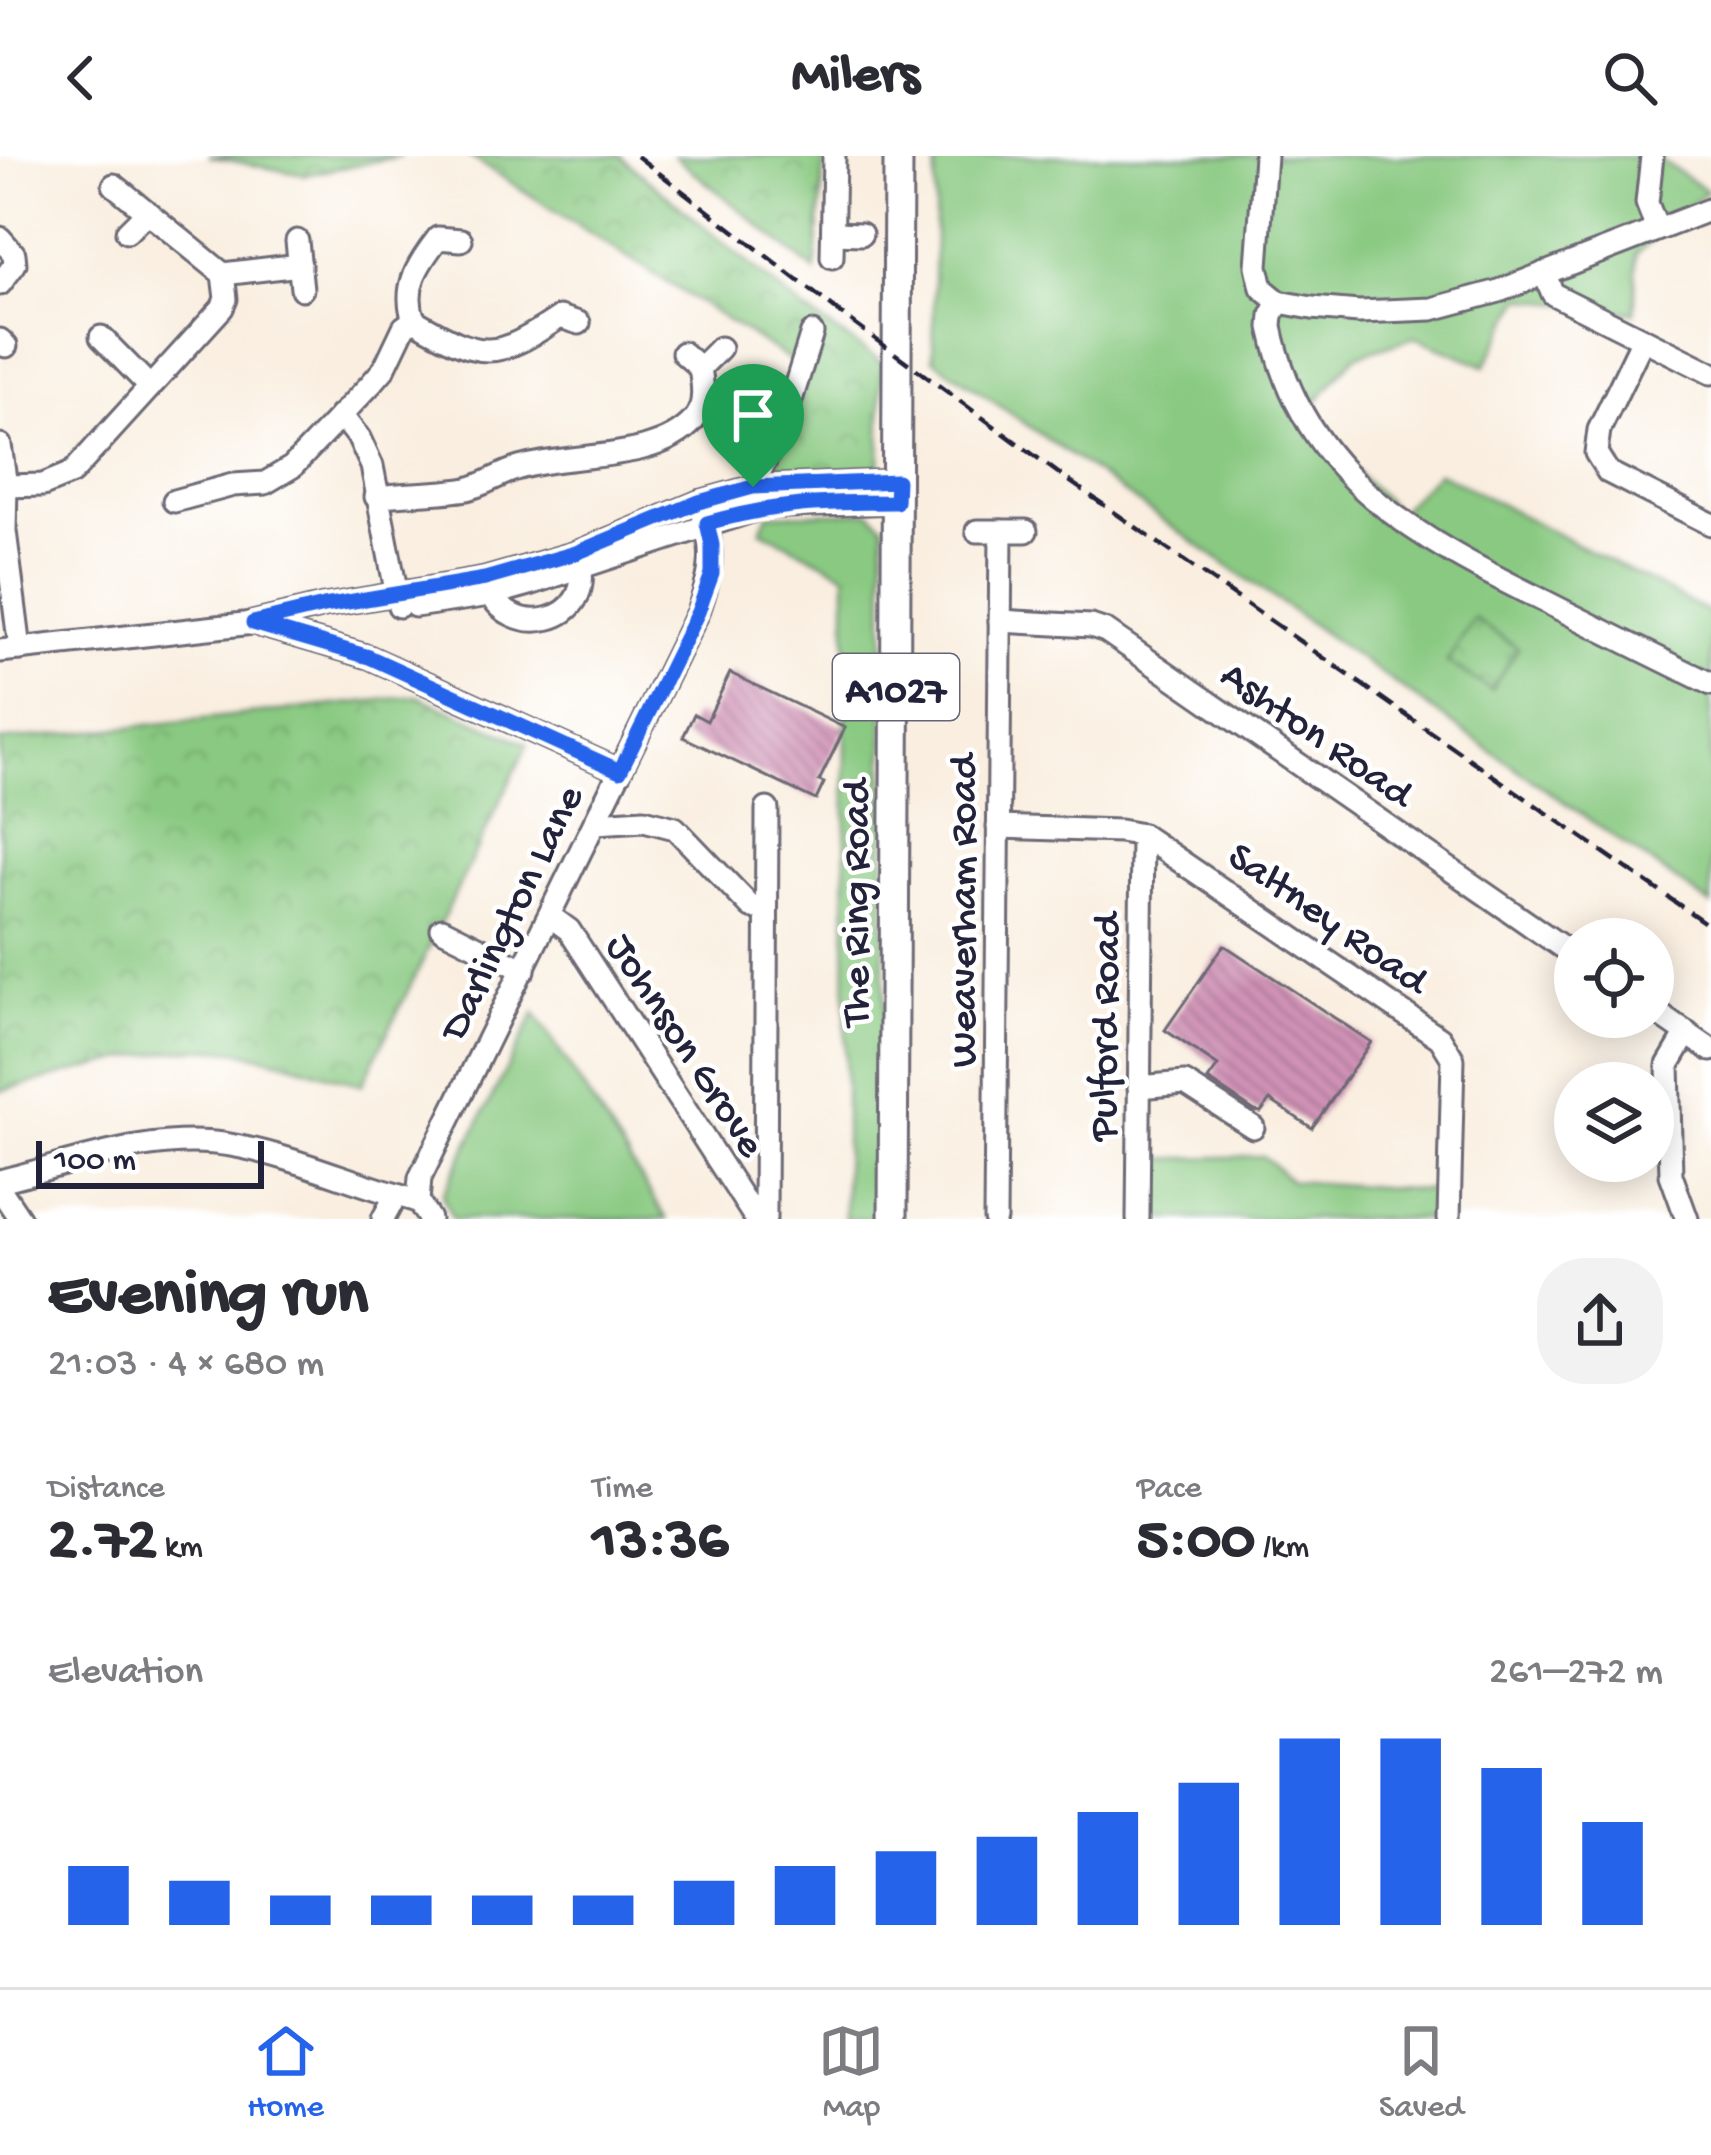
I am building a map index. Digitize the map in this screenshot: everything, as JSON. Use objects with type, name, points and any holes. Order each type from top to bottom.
[{"type":"main road","name":"The Ring Road","points":[[893,1219],[898,156]]},
{"type":"street","points":[[832,257],[834,156]]},
{"type":"street","points":[[1265,156],[1257,266],[1262,288],[1280,302],[1360,312],[1432,309],[1468,301],[1711,209]]},
{"type":"street","points":[[1652,156],[1648,203],[1657,229]]},
{"type":"street","points":[[113,185],[224,274],[300,265]]},
{"type":"street","points":[[127,232],[147,212]]},
{"type":"street","points":[[432,215],[450,239],[410,284],[407,303],[414,320],[453,340],[494,351],[517,346],[564,313]]},
{"type":"street","points":[[835,233],[861,234]]},
{"type":"street","points":[[0,238],[14,254],[15,264],[0,284]]},
{"type":"street","points":[[297,241],[302,290]]},
{"type":"street","points":[[1544,273],[1553,294],[1711,373]]},
{"type":"street","points":[[6,486],[43,485],[72,473],[222,308],[224,274]]},
{"type":"street","points":[[1280,302],[1271,315],[1271,327],[1300,406],[1339,465],[1392,516],[1469,565],[1711,684]]},
{"type":"street","points":[[174,501],[232,484],[265,483],[292,467],[384,369],[404,328],[414,320]]},
{"type":"street","points":[[759,497],[812,333]]},
{"type":"street","points":[[101,337],[150,387]]},
{"type":"street","points":[[1643,339],[1599,430],[1596,453],[1607,472],[1711,524]]},
{"type":"street","points":[[376,497],[467,488],[549,461],[641,450],[696,419],[704,392],[692,360],[720,348]]},
{"type":"street","points":[[341,415],[366,450],[399,601]]},
{"type":"street","points":[[0,445],[6,486],[2,531],[10,650],[253,623],[324,606],[399,601],[488,587],[578,561],[759,497],[897,491]]},
{"type":"street","points":[[192,473],[203,494]]},
{"type":"street","name":"Darlington Lane","points":[[382,1219],[415,1205],[420,1178],[698,612],[712,574],[712,545],[703,513]]},
{"type":"street","points":[[977,531],[1026,531]]},
{"type":"street","name":"Weaverham Road","points":[[995,1219],[1001,531]]},
{"type":"street","points":[[488,587],[517,617],[541,622],[556,619],[574,602],[583,579],[578,561]]},
{"type":"street","name":"Ashton Road","points":[[1000,622],[1091,626],[1106,631],[1554,941]]},
{"type":"street","points":[[253,623],[389,667],[620,771]]},
{"type":"street","points":[[383,640],[389,667]]},
{"type":"street","points":[[765,1219],[766,809]]},
{"type":"street","points":[[596,823],[644,820],[675,828],[752,908],[766,910]]},
{"type":"street","name":"Saltney Road","points":[[998,827],[1120,831],[1142,836],[1440,1038],[1453,1059],[1449,1219]]},
{"type":"street","name":"Pulford Road","points":[[1138,1219],[1142,836]]},
{"type":"street","name":"Johnson Grove","points":[[550,916],[569,930],[755,1219]]},
{"type":"street","points":[[442,929],[524,970]]},
{"type":"street","points":[[1674,1025],[1711,1050]]},
{"type":"street","points":[[1687,1034],[1669,1065],[1671,1175],[1687,1219]]},
{"type":"street","points":[[1139,1087],[1185,1083],[1253,1127]]},
{"type":"street","points":[[20,1219],[0,1185],[152,1146],[209,1144],[316,1166],[415,1205]]},
{"type":"green space","points":[[208,156],[401,156],[304,175]]},
{"type":"green space","points":[[469,156],[620,156],[804,310],[882,362],[880,467],[867,478],[778,479],[777,464],[811,366],[794,363]]},
{"type":"green space","points":[[674,156],[825,156],[815,271]]},
{"type":"green space","points":[[936,156],[1654,156],[1707,191],[1636,254],[1635,313],[1522,298],[1485,366],[1415,337],[1355,356],[1301,420],[1398,512],[1438,472],[1711,614],[1711,905],[933,359]]},
{"type":"green space","points":[[870,512],[884,525],[884,1219],[845,1219],[846,574],[761,530],[768,514]]},
{"type":"green space","points":[[1474,619],[1518,648],[1491,690],[1447,662]]},
{"type":"green space","points":[[417,696],[528,744],[362,1085],[255,1055],[190,1049],[118,1061],[0,1091],[0,741]]},
{"type":"green space","points":[[535,1013],[667,1219],[453,1219],[442,1195]]},
{"type":"green space","points":[[1263,1156],[1291,1181],[1437,1191],[1437,1219],[1150,1219],[1151,1159]]},
{"type":"building","points":[[730,673],[845,728],[819,781],[824,783],[816,800],[683,737],[694,714],[707,721]]},
{"type":"building","points":[[1224,945],[1371,1042],[1312,1128],[1270,1100],[1261,1112],[1255,1111],[1208,1080],[1218,1066],[1165,1030]]},
{"type":"railway","points":[[637,156],[1065,478],[1711,927]]},
{"type":"route","points":[[897,481],[896,502],[801,502],[707,523],[712,574],[620,771],[369,657],[253,623],[485,579],[576,553],[699,502],[753,487],[897,481]]}]
